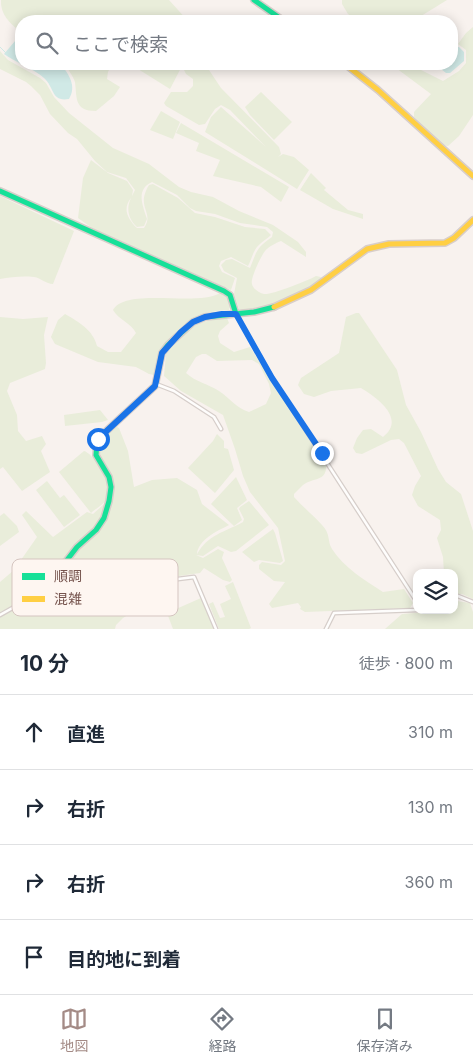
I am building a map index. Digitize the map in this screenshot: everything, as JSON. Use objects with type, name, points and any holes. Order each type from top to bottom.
[{"type":"street","points":[[254,0],[275,15]]},
{"type":"street","points":[[352,70],[386,96],[420,131],[473,176]]},
{"type":"street","points":[[0,191],[230,295],[236,314],[272,378],[413,596]]},
{"type":"street","points":[[68,559],[99,526],[104,518],[112,489],[94,450],[96,443],[156,384],[162,353],[181,332],[193,322],[205,317],[274,307],[311,290],[367,249],[388,244],[445,243],[454,238],[473,220]]},
{"type":"street","points":[[156,384],[174,391],[214,417],[221,429]]},
{"type":"street","points":[[178,578],[194,577],[216,629]]},
{"type":"street","points":[[458,596],[473,602]]},
{"type":"street","points":[[0,615],[12,608]]},
{"type":"street","points":[[326,629],[334,613],[413,610]]},
{"type":"green space","points":[[1,0],[169,0],[183,15],[15,15],[15,28],[6,18]]},
{"type":"green space","points":[[342,0],[447,0],[423,15],[349,15],[342,4]]},
{"type":"green space","points":[[473,27],[473,115],[459,136],[448,146],[442,145],[414,117],[414,112],[431,94],[399,70],[421,70],[443,81],[459,71],[466,63],[466,50],[458,44]]},
{"type":"green space","points":[[0,51],[8,60],[15,64],[15,70],[26,70],[46,83],[54,97],[69,113],[113,148],[149,164],[179,187],[213,197],[239,211],[273,225],[298,242],[306,252],[306,257],[281,241],[265,251],[252,281],[254,288],[260,293],[268,294],[316,276],[321,277],[320,281],[304,292],[281,303],[257,310],[247,311],[239,309],[234,294],[237,278],[224,271],[221,265],[226,260],[232,259],[250,268],[258,250],[272,237],[273,232],[267,227],[240,223],[215,214],[196,211],[190,208],[177,195],[152,182],[143,189],[142,194],[142,204],[147,219],[144,204],[145,193],[149,185],[153,184],[178,198],[195,213],[215,217],[245,227],[265,229],[271,235],[254,252],[248,266],[231,257],[221,261],[219,266],[222,272],[235,278],[231,290],[92,228],[78,218],[83,178],[91,160],[108,173],[127,181],[133,190],[132,196],[135,190],[126,178],[107,172],[95,161],[77,139],[68,133],[50,114],[40,95],[26,82],[0,69]],"holes":[[[131,198],[129,213],[134,224],[137,227],[144,226],[147,219],[144,228],[137,228],[131,221],[127,214],[127,206]]]},
{"type":"green space","points":[[68,70],[109,70],[107,79],[120,87],[114,96],[96,111],[84,109],[78,102],[75,82]]},
{"type":"green space","points":[[140,70],[180,70],[170,89]]},
{"type":"green space","points":[[184,70],[209,70],[221,88],[279,147],[281,154],[278,157],[283,154],[294,157],[309,170],[297,189],[205,132],[211,117],[221,107],[266,147],[230,110],[221,105],[215,109],[205,124],[199,125],[166,106],[164,103],[171,92],[187,92],[193,86],[193,79]]},
{"type":"green space","points":[[261,92],[292,122],[274,140],[250,115],[245,107]]},
{"type":"green space","points":[[161,111],[180,122],[173,139],[150,130]]},
{"type":"green space","points":[[181,123],[289,187],[281,202],[261,187],[213,176],[220,160],[196,151],[199,143],[176,133]]},
{"type":"green space","points":[[311,173],[326,188],[324,190],[348,210],[363,214],[363,219],[333,209],[300,190]]},
{"type":"green space","points":[[0,196],[74,231],[53,284],[34,277],[0,279]]},
{"type":"green space","points":[[220,293],[228,298],[231,303],[229,310],[206,313],[182,327],[164,346],[154,375],[136,367],[98,362],[55,344],[51,337],[58,320],[65,314],[89,331],[97,346],[108,352],[121,352],[136,333],[113,310],[120,303],[147,298],[210,297]]},
{"type":"green space","points":[[359,313],[397,370],[406,405],[438,469],[446,482],[461,494],[473,531],[473,599],[458,594],[458,569],[444,569],[443,557],[437,538],[441,530],[440,520],[418,506],[412,495],[421,476],[404,443],[399,439],[391,440],[362,454],[356,453],[353,448],[363,430],[371,429],[383,437],[392,423],[387,409],[375,397],[361,388],[331,391],[314,397],[304,394],[298,385],[301,378],[339,353],[346,317]]},
{"type":"green space","points":[[0,317],[23,319],[48,317],[44,335],[45,369],[10,383],[7,391],[17,415],[18,431],[26,441],[42,436],[46,444],[41,451],[50,472],[22,491],[3,467],[0,469]]},
{"type":"green space","points":[[219,318],[227,318],[229,323],[220,331],[218,336],[220,343],[234,352],[250,347],[326,465],[326,470],[322,477],[303,485],[294,494],[294,497],[325,528],[332,549],[342,562],[383,592],[404,589],[413,603],[410,608],[305,612],[300,609],[301,607],[298,603],[272,608],[269,604],[285,582],[274,581],[259,569],[259,565],[262,562],[281,565],[285,561],[278,528],[250,492],[223,415],[181,391],[164,376],[166,353],[175,342],[196,324]],"holes":[[[202,354],[206,354],[217,361],[252,360],[259,364],[269,384],[271,393],[266,404],[249,412],[219,391],[186,373],[196,357]]]},
{"type":"green space","points":[[100,410],[108,420],[65,426],[64,415]]},
{"type":"green space","points":[[117,427],[119,428],[128,451],[134,487],[152,480],[177,478],[197,490],[202,504],[229,525],[204,540],[197,554],[206,542],[243,522],[244,519],[239,509],[249,501],[269,525],[236,551],[231,552],[218,546],[203,556],[196,555],[203,558],[218,549],[224,552],[222,558],[232,580],[230,582],[223,580],[204,568],[200,573],[178,577],[178,559],[22,559],[37,537],[22,515],[26,511],[53,537],[87,512],[93,514],[113,496],[112,478],[98,450],[105,436]]},
{"type":"green space","points":[[217,434],[224,441],[224,448],[228,449],[234,470],[215,493],[188,468]]},
{"type":"green space","points":[[84,451],[99,465],[108,480],[109,486],[106,500],[91,513],[59,472]]},
{"type":"green space","points":[[236,477],[247,500],[237,508],[242,520],[234,526],[211,504]]},
{"type":"green space","points":[[47,481],[60,498],[64,495],[80,515],[64,527],[36,490]]},
{"type":"green space","points":[[4,513],[17,526],[19,532],[0,546],[0,516]]},
{"type":"green space","points":[[273,529],[283,561],[280,563],[259,560],[254,562],[242,552]]},
{"type":"green space","points":[[12,572],[12,616],[126,616],[116,625],[115,629],[0,629],[0,582]]},
{"type":"green space","points":[[233,582],[251,628],[249,629],[219,629],[209,604],[213,602],[220,618],[225,617],[220,604],[231,599],[225,586]]},
{"type":"green space","points":[[201,598],[215,629],[173,629],[168,616],[178,616],[178,608]]},
{"type":"green space","points":[[458,601],[470,603],[473,612],[473,629],[385,629],[402,614],[458,614]]},
{"type":"water","points":[[15,41],[15,60],[4,54]]},
{"type":"water","points":[[458,47],[464,52],[464,61],[458,66]]},
{"type":"water","points":[[32,70],[65,70],[72,85],[69,99],[56,96],[44,78]]},
{"type":"water","points":[[442,70],[454,70],[450,73]]},
{"type":"waterway","points":[[0,47],[6,53]]},
{"type":"traffic: fast","points":[[254,0],[275,15]]},
{"type":"traffic: fast","points":[[0,191],[224,291],[230,295],[236,314]]},
{"type":"traffic: fast","points":[[68,559],[77,547],[96,530],[104,518],[109,501],[111,487],[109,477],[96,455],[97,443],[101,436],[155,386],[162,353],[168,345],[193,322],[205,317],[254,312],[274,307]]},
{"type":"traffic: slow","points":[[353,70],[378,90],[473,176]]},
{"type":"traffic: slow","points":[[274,307],[311,290],[367,249],[389,244],[445,243],[454,238],[473,220]]},
{"type":"route","points":[[98,439],[155,386],[162,353],[181,332],[193,322],[205,317],[236,314],[272,378],[322,453]]}]
